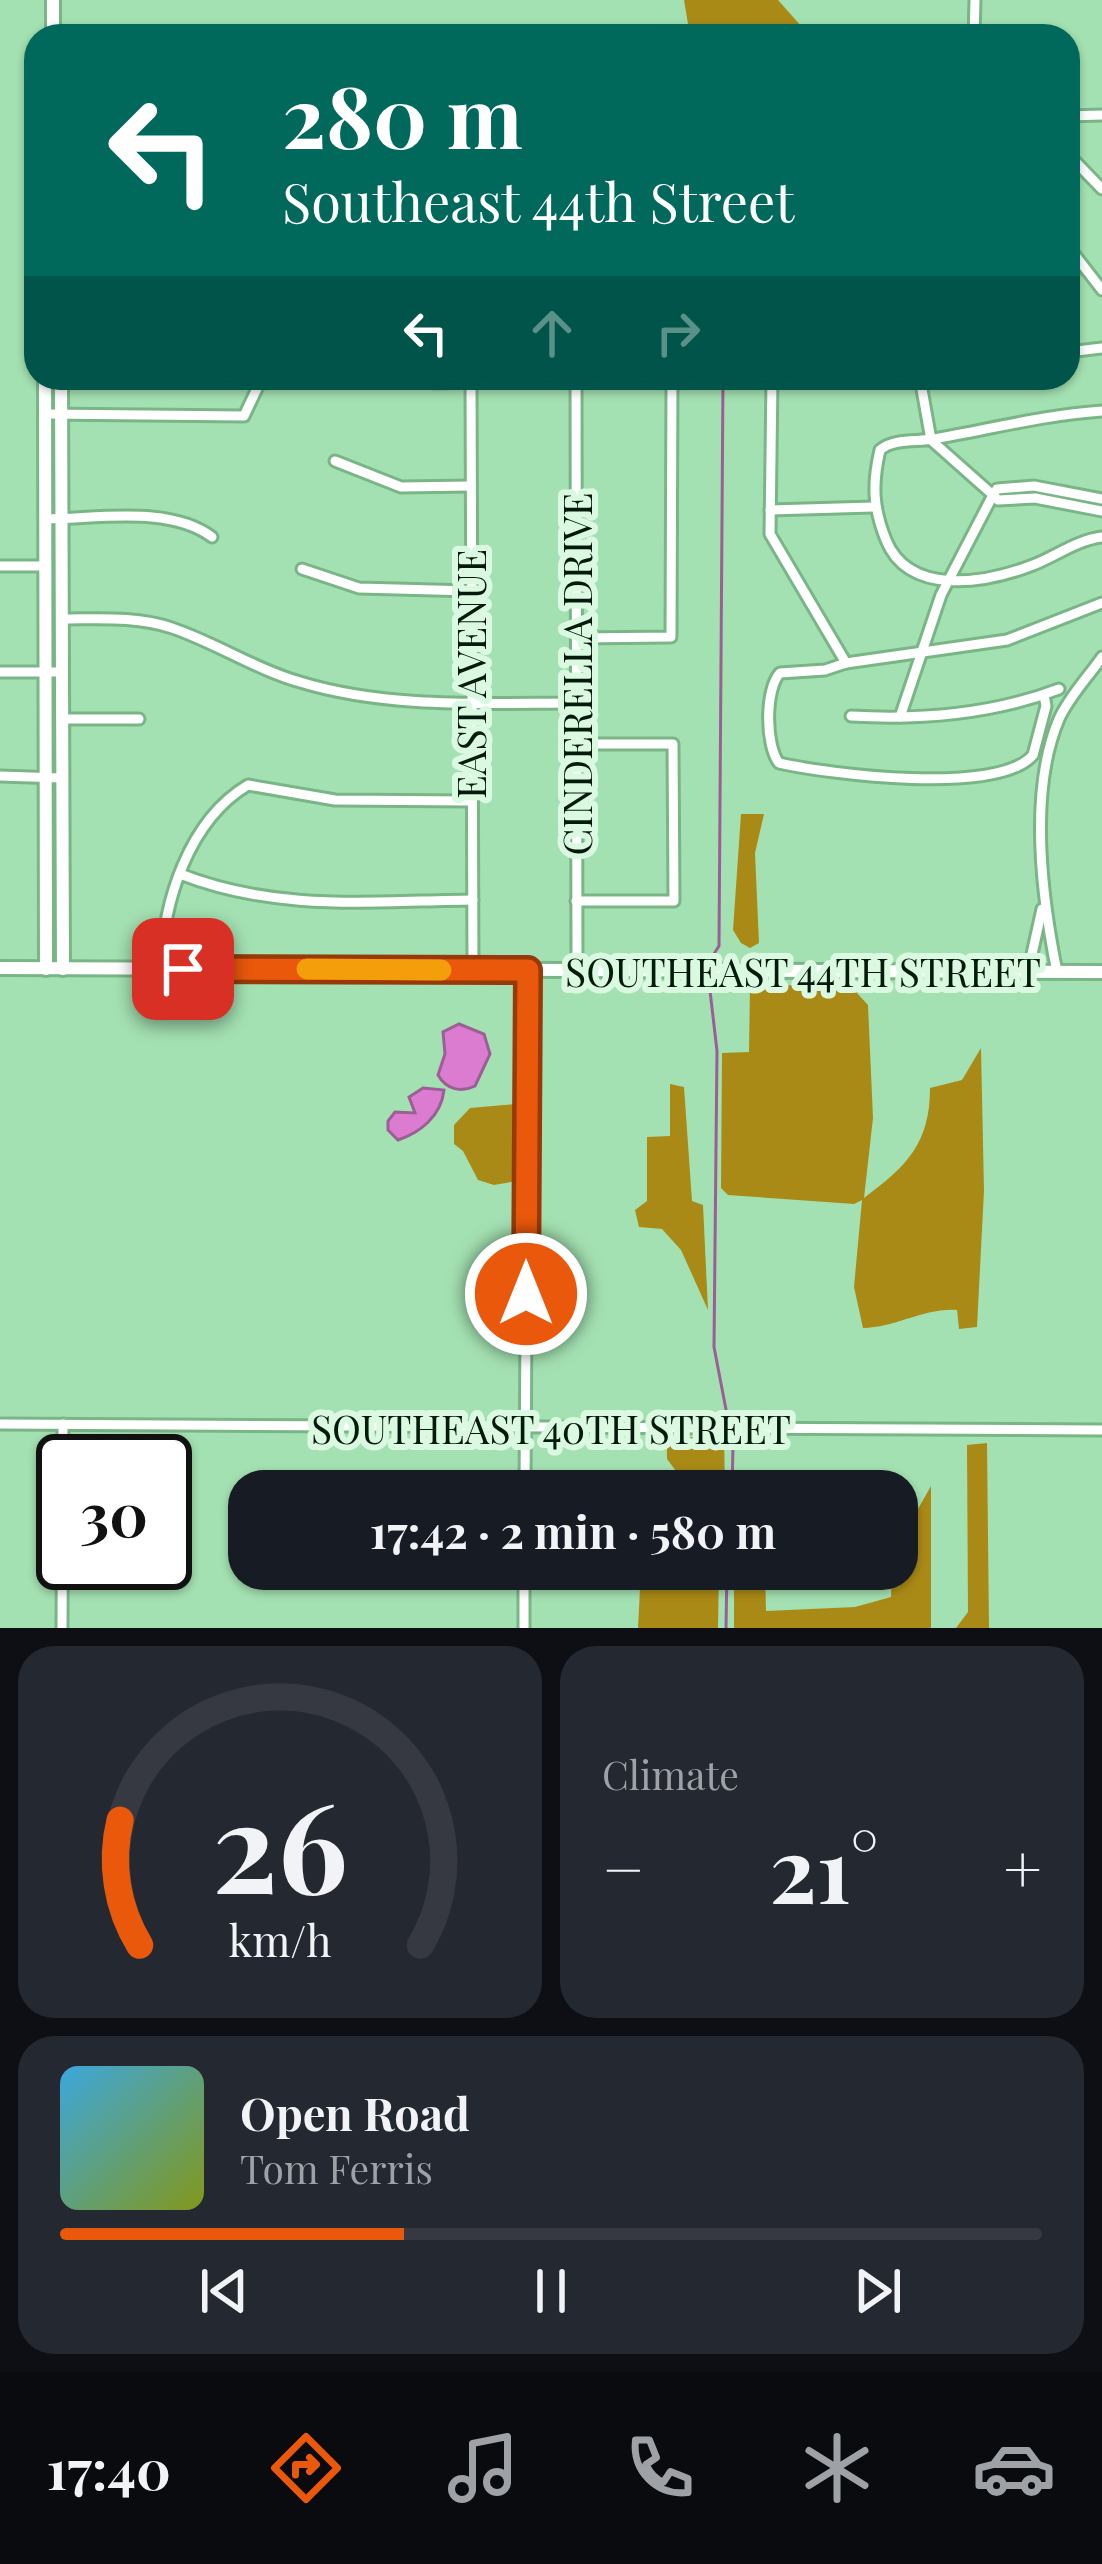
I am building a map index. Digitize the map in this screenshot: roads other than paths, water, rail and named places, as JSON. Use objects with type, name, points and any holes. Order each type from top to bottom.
[{"type":"street","points":[[1080,166],[1102,190]]},
{"type":"street","points":[[1080,262],[1102,290]]},
{"type":"street","points":[[45,390],[46,969]]},
{"type":"street","points":[[61,390],[63,969]]},
{"type":"street","points":[[45,414],[244,416],[256,390]]},
{"type":"street","name":"EAST AVENUE","points":[[471,390],[473,970]]},
{"type":"street","name":"CINDERELLA DRIVE","points":[[576,390],[577,970]]},
{"type":"street","points":[[577,638],[671,637],[672,390]]},
{"type":"street","points":[[772,390],[772,542],[846,663]]},
{"type":"street","points":[[922,390],[931,440],[998,500],[1034,498],[1102,511]]},
{"type":"street","points":[[1102,411],[1044,415],[931,440],[889,442],[880,450],[873,507],[892,556],[903,569],[950,580],[1012,572],[1102,537]]},
{"type":"street","points":[[335,460],[401,487],[471,486]]},
{"type":"street","points":[[900,717],[950,580],[997,489],[1034,486],[1102,500]]},
{"type":"street","points":[[770,510],[873,507]]},
{"type":"street","points":[[45,519],[170,519],[191,522],[212,536]]},
{"type":"street","points":[[0,566],[44,566]]},
{"type":"street","points":[[302,569],[359,588],[471,591]]},
{"type":"street","points":[[1044,694],[1046,706],[1033,754],[1019,765],[892,781],[775,759],[770,746],[776,675],[1007,640],[1102,603]]},
{"type":"street","points":[[62,620],[113,619],[171,628],[263,669],[323,688],[471,703],[577,703]]},
{"type":"street","points":[[1028,973],[1043,904],[1046,771],[1059,720],[1102,657]]},
{"type":"street","points":[[0,672],[61,672]]},
{"type":"street","points":[[851,716],[975,711],[1059,689]]},
{"type":"street","points":[[61,719],[139,719]]},
{"type":"street","points":[[576,744],[673,744],[674,901],[576,901]]},
{"type":"street","points":[[0,776],[61,778]]},
{"type":"street","points":[[162,968],[164,920],[180,874],[218,807],[248,785],[335,800],[470,801]]},
{"type":"street","points":[[180,874],[220,890],[278,901],[473,900]]},
{"type":"street","points":[[1043,904],[1057,972]]},
{"type":"street","name":"SOUTHEAST 44TH STREET","points":[[0,968],[1102,972]]},
{"type":"street","points":[[525,1470],[528,970]]},
{"type":"street","name":"SOUTHEAST 40TH STREET","points":[[0,1424],[1102,1430]]},
{"type":"street","points":[[62,1628],[63,1424]]},
{"type":"street","points":[[524,1590],[524,1628]]},
{"type":"waterway","points":[[712,957],[719,946],[723,390]]},
{"type":"waterway","points":[[709,982],[717,1051],[714,1347],[733,1446],[732,1470]]},
{"type":"waterway","points":[[726,1628],[727,1590]]}]
